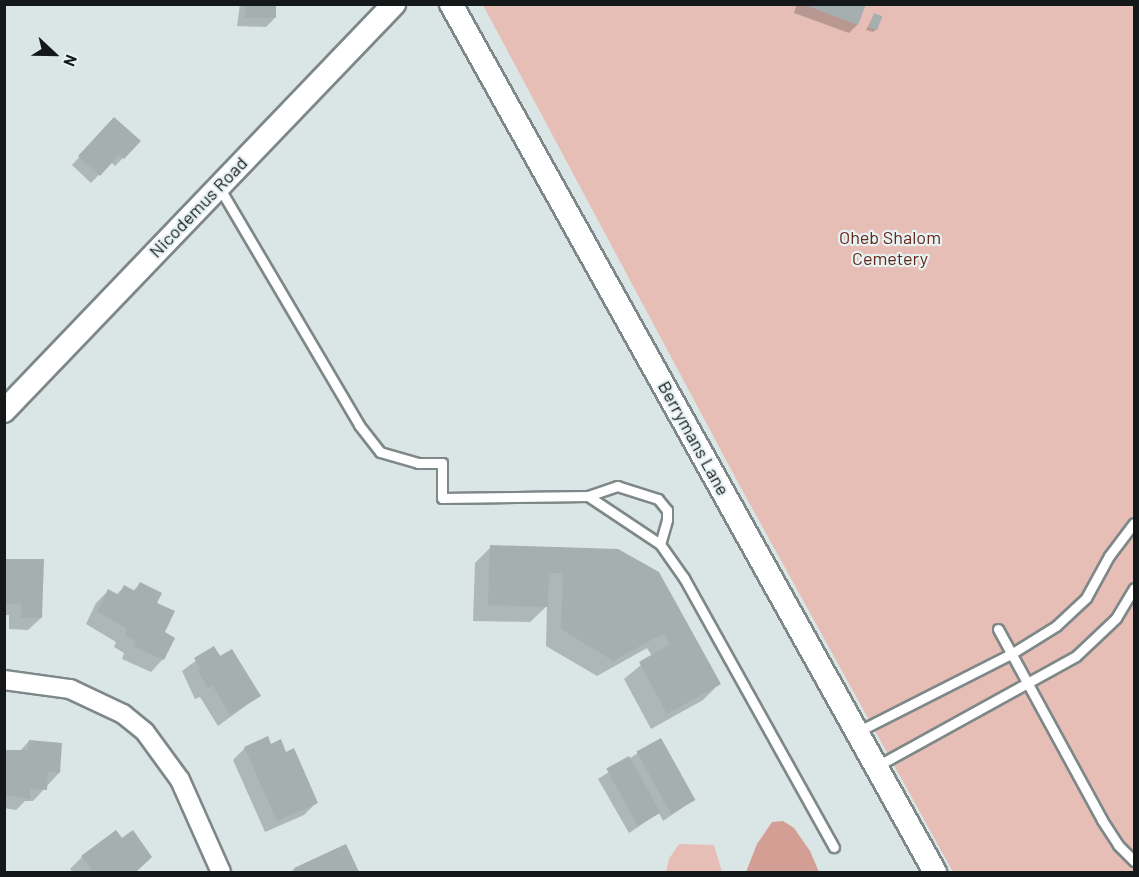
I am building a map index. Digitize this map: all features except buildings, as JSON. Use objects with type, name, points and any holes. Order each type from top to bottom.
[{"type":"street","name":"Nicodemus Road","points":[[4,411],[218,185],[394,4]]},
{"type":"street","name":"Berrymans Lane","points":[[451,4],[935,873]]},
{"type":"street","points":[[4,680],[70,688],[123,714],[145,732],[180,780],[221,873]]},
{"type":"lane","points":[[218,185],[359,425],[380,452],[418,463],[442,464],[442,498],[588,496],[617,486],[658,499],[667,510],[667,520],[660,544]]},
{"type":"lane","points":[[588,496],[660,544],[679,570],[834,847]]},
{"type":"lane","points":[[857,732],[1011,654],[1074,612],[1134,523]]},
{"type":"lane","points":[[877,766],[1076,656],[1102,634],[1134,588]]},
{"type":"lane","points":[[998,629],[1102,820],[1118,845],[1134,861]]},
{"type":"green space","name":"Oheb Shalom Cemetery","points":[[483,5],[1134,5],[1134,872],[953,872],[741,488]]},
{"type":"green space","points":[[679,844],[714,845],[722,872],[666,872],[669,859]]},
{"type":"shaded area","points":[[783,821],[794,828],[810,851],[819,872],[746,872],[757,844],[772,822]]}]
